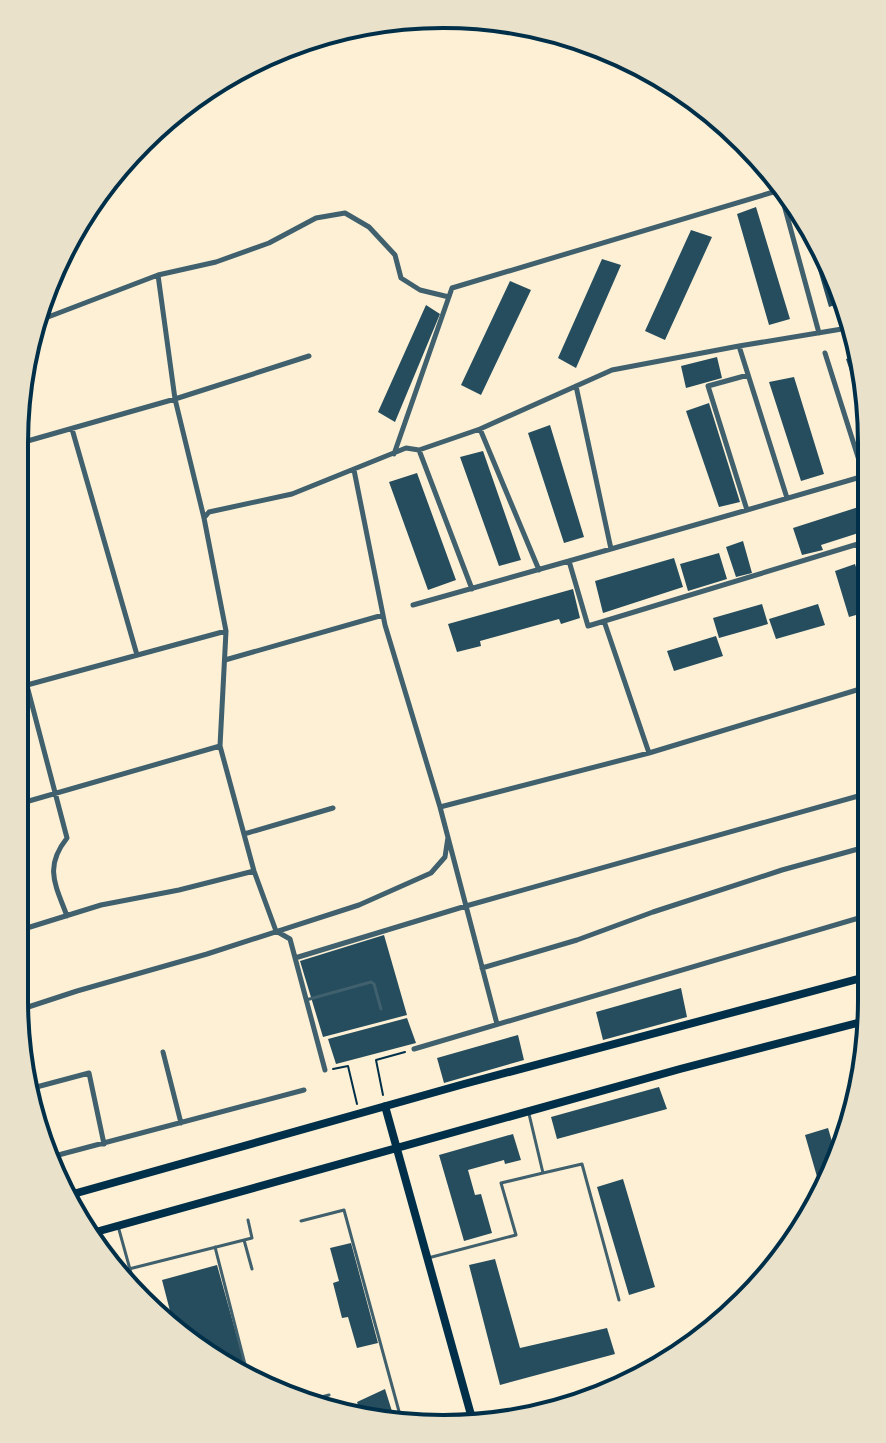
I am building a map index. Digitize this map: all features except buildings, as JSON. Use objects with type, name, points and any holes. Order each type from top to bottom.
[{"type":"main road","points":[[76,1193],[385,1106],[858,979]]},
{"type":"main road","points":[[98,1231],[857,1023]]},
{"type":"main road","points":[[385,1106],[471,1414]]},
{"type":"street","points":[[394,454],[452,288],[773,192]]},
{"type":"street","points":[[785,208],[819,333]]},
{"type":"street","points":[[48,317],[158,275],[216,262],[269,243],[316,218],[345,213],[369,227],[395,255],[401,278],[420,290],[449,297]]},
{"type":"street","points":[[158,275],[175,399],[204,518],[226,631],[220,746],[254,871],[276,931],[290,939],[325,1070]]},
{"type":"street","points":[[204,518],[209,512],[292,494],[406,448],[419,450],[480,429],[612,370],[842,329]]},
{"type":"street","points":[[739,346],[787,498]]},
{"type":"street","points":[[825,353],[858,449]]},
{"type":"street","points":[[28,441],[309,356]]},
{"type":"street","points":[[747,510],[708,386],[748,375]]},
{"type":"street","points":[[576,386],[611,549]]},
{"type":"street","points":[[72,429],[137,655]]},
{"type":"street","points":[[480,429],[539,570]]},
{"type":"street","points":[[419,450],[472,589]]},
{"type":"street","points":[[354,470],[383,615],[440,807],[497,1024]]},
{"type":"street","points":[[413,605],[858,478]]},
{"type":"street","points":[[569,561],[588,626],[858,544]]},
{"type":"street","points":[[225,660],[383,615]]},
{"type":"street","points":[[604,621],[649,753]]},
{"type":"street","points":[[67,916],[53,863],[67,838],[28,684],[226,631]]},
{"type":"street","points":[[440,807],[649,753],[858,690]]},
{"type":"street","points":[[28,801],[220,746]]},
{"type":"street","points":[[295,958],[466,906],[858,796]]},
{"type":"street","points":[[244,834],[333,808]]},
{"type":"street","points":[[28,1007],[359,905],[431,873],[445,857],[448,837]]},
{"type":"street","points":[[482,968],[577,940],[782,870],[858,849]]},
{"type":"street","points":[[28,928],[101,905],[254,871]]},
{"type":"street","points":[[414,1049],[858,918]]},
{"type":"street","points":[[163,1052],[181,1123]]},
{"type":"street","points":[[37,1087],[89,1073],[104,1144]]},
{"type":"street","points":[[59,1155],[304,1090]]},
{"type":"lane","points":[[306,1000],[371,982],[376,988],[381,1009]]},
{"type":"lane","points":[[528,1111],[543,1173]]},
{"type":"lane","points":[[427,1258],[516,1235],[501,1183],[582,1164],[619,1300]]},
{"type":"lane","points":[[301,1221],[344,1210],[399,1412]]},
{"type":"lane","points":[[127,1269],[252,1238],[248,1220]]},
{"type":"lane","points":[[118,1226],[132,1275]]},
{"type":"lane","points":[[244,1240],[252,1269]]},
{"type":"lane","points":[[215,1247],[245,1364]]},
{"type":"lane","points":[[322,1397],[329,1395]]},
{"type":"path","points":[[385,1106],[376,1060],[414,1049]]},
{"type":"path","points":[[325,1070],[348,1066],[360,1113]]}]
